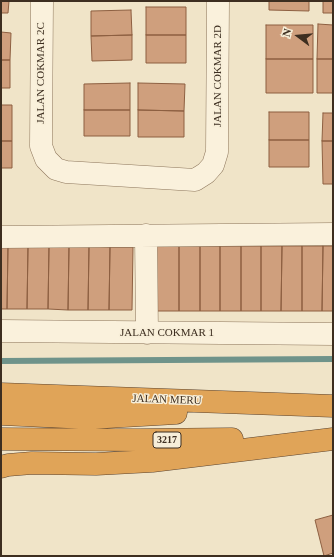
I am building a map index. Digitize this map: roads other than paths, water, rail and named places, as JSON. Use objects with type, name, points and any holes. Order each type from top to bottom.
[{"type":"highway","name":"JALAN MERU","points":[[1,394],[324,406]]},
{"type":"highway","points":[[1,414],[89,418],[324,406]]},
{"type":"highway","points":[[1,467],[8,465],[32,464],[96,464],[152,461],[333,438]]},
{"type":"highway","name":"3217","points":[[1,439],[140,440],[333,438]]},
{"type":"street","name":"JALAN COKMAR 2C","points":[[42,1],[41,146],[46,159],[56,169],[66,172],[195,180],[206,173],[213,165],[217,152]]},
{"type":"street","name":"JALAN COKMAR 2D","points":[[217,152],[218,1]]},
{"type":"street","points":[[1,237],[333,234]]},
{"type":"street","points":[[146,235],[147,333]]},
{"type":"street","name":"JALAN COKMAR 1","points":[[1,331],[333,334]]},
{"type":"waterway","points":[[1,361],[333,359]]}]
